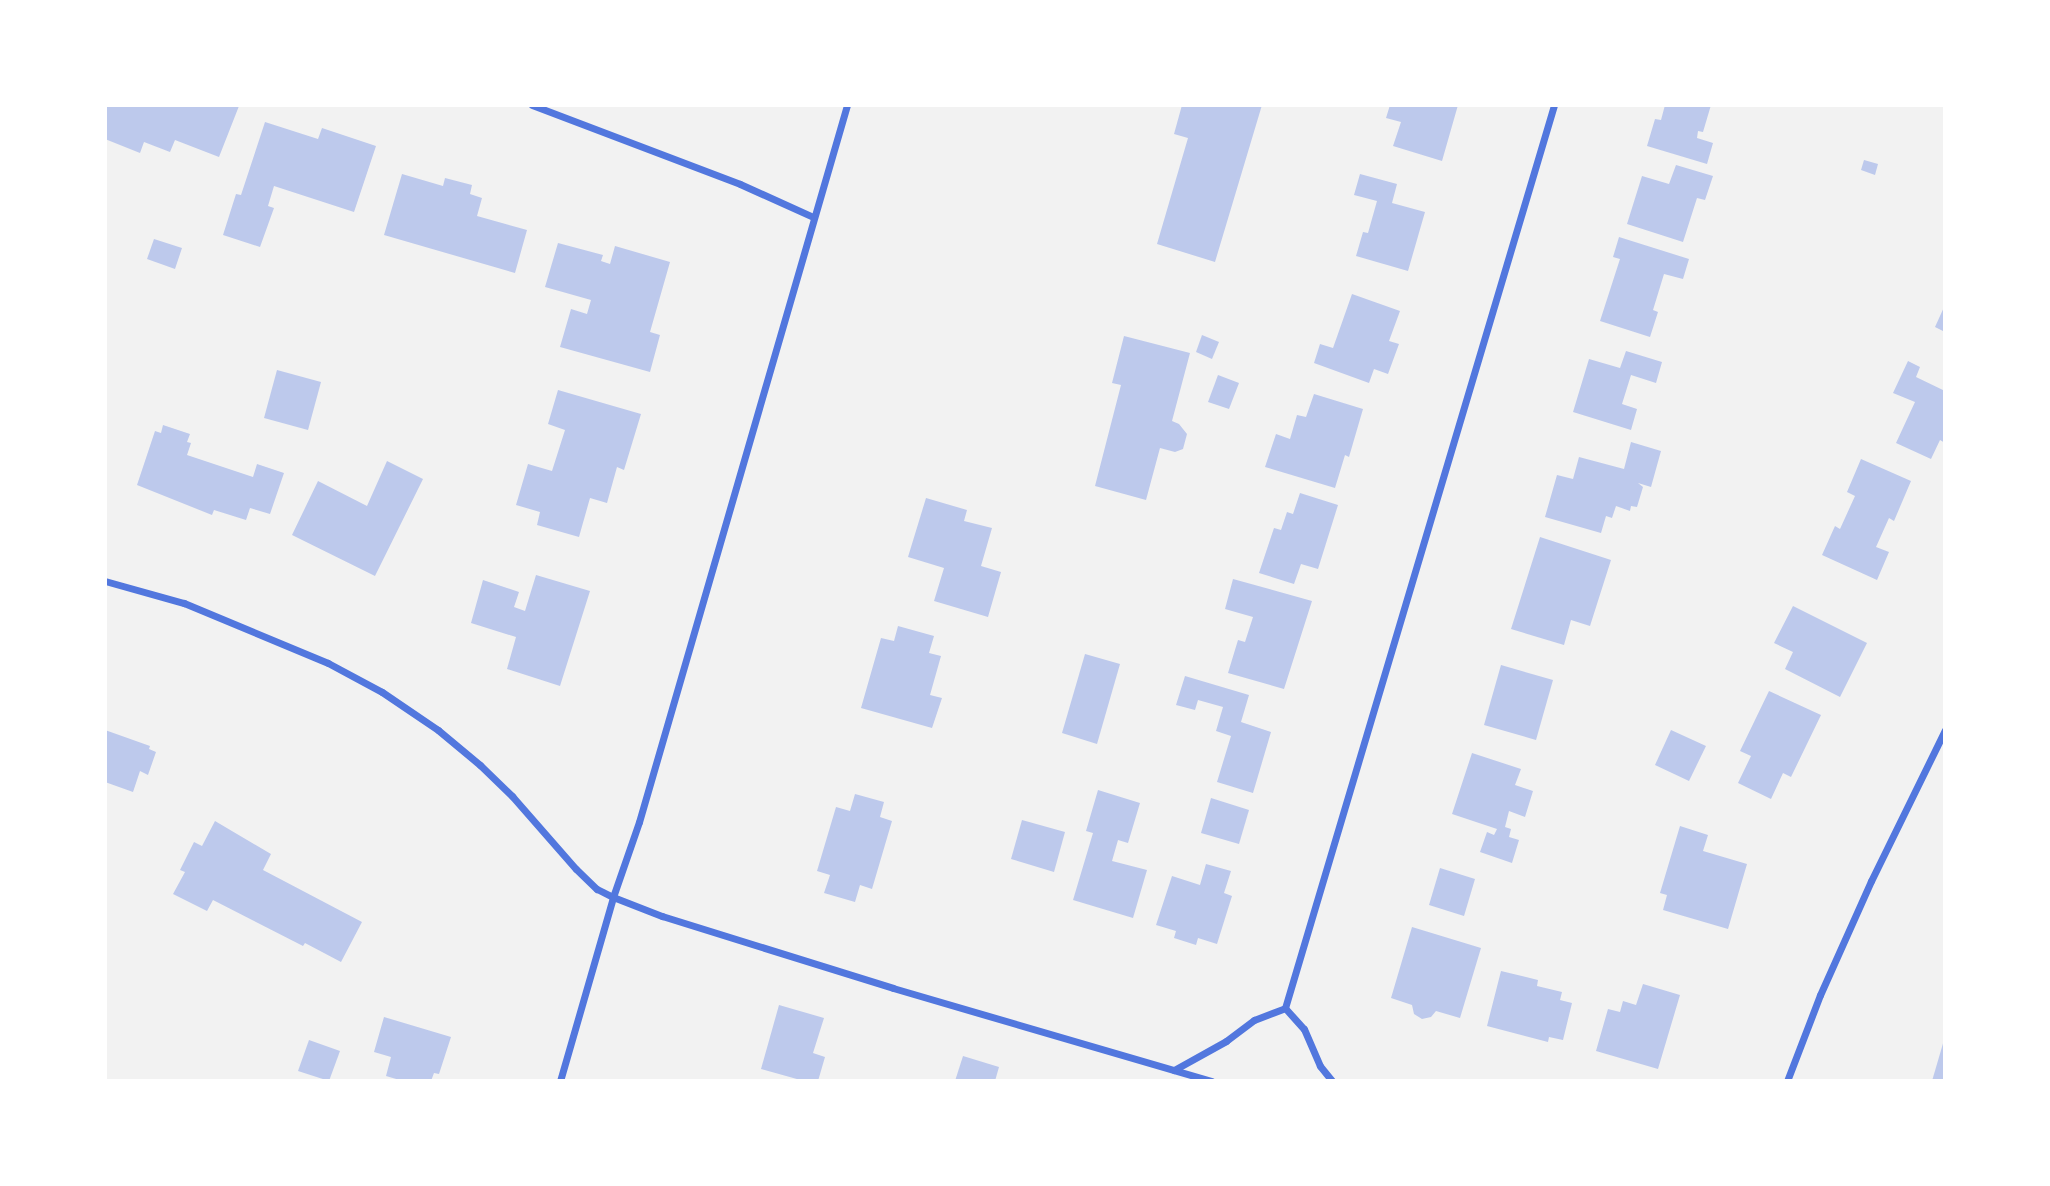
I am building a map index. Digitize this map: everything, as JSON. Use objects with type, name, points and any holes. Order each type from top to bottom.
[{"type":"street","points":[[532,105],[740,184],[813,217]]},
{"type":"street","points":[[560,1081],[613,897],[639,822],[846,105]]},
{"type":"street","points":[[1285,1008],[1554,105]]},
{"type":"street","points":[[105,581],[184,603],[328,663],[382,692],[438,730],[480,765],[512,796],[576,869],[597,889],[613,897],[744,942],[1212,1081]]},
{"type":"street","points":[[1787,1081],[1820,995],[1865,893],[1945,730]]},
{"type":"street","points":[[1173,1070],[1226,1041],[1254,1020],[1285,1008]]},
{"type":"street","points":[[1285,1008],[1304,1028],[1320,1066],[1332,1081]]},
{"type":"building","points":[[105,105],[239,106],[219,157],[175,140],[170,152],[144,142],[140,153],[105,139]]},
{"type":"building","points":[[1182,105],[1262,105],[1215,262],[1157,244],[1188,138],[1174,134]]},
{"type":"building","points":[[1390,105],[1458,105],[1442,161],[1393,146],[1401,122],[1386,118]]},
{"type":"building","points":[[1665,105],[1711,105],[1703,132],[1698,131],[1697,138],[1713,143],[1707,164],[1647,146],[1655,119],[1661,120]]},
{"type":"building","points":[[265,122],[318,139],[322,128],[376,146],[354,212],[274,186],[268,206],[274,208],[260,247],[223,235],[236,194],[241,195]]},
{"type":"building","points":[[1864,160],[1878,164],[1875,175],[1861,170]]},
{"type":"building","points":[[1676,165],[1713,176],[1705,200],[1697,198],[1683,242],[1627,224],[1642,176],[1669,184]]},
{"type":"building","points":[[402,174],[443,186],[445,178],[472,185],[470,194],[482,198],[477,216],[527,230],[515,273],[384,235]]},
{"type":"building","points":[[1360,174],[1397,184],[1392,203],[1425,212],[1408,271],[1356,256],[1363,232],[1368,233],[1377,201],[1354,195]]},
{"type":"building","points":[[1619,237],[1689,259],[1683,279],[1664,274],[1653,310],[1658,312],[1650,337],[1600,321],[1620,259],[1613,257]]},
{"type":"building","points":[[154,239],[182,248],[175,269],[147,259]]},
{"type":"building","points":[[558,243],[603,255],[601,261],[610,264],[615,246],[670,262],[650,332],[660,335],[650,372],[560,347],[571,309],[587,314],[591,300],[545,287]]},
{"type":"building","points":[[1352,294],[1400,311],[1389,341],[1399,344],[1388,374],[1374,369],[1369,383],[1314,363],[1320,344],[1333,348]]},
{"type":"building","points":[[1945,305],[1945,332],[1935,327]]},
{"type":"building","points":[[1202,335],[1219,342],[1212,359],[1196,352]]},
{"type":"building","points":[[1124,336],[1190,353],[1172,421],[1179,424],[1187,434],[1183,449],[1175,452],[1160,448],[1146,500],[1095,486],[1121,385],[1112,383]]},
{"type":"building","points":[[1626,351],[1662,362],[1656,383],[1631,375],[1622,404],[1637,409],[1631,430],[1573,412],[1589,359],[1620,368]]},
{"type":"building","points":[[1908,361],[1920,367],[1916,377],[1945,391],[1945,443],[1940,440],[1931,459],[1896,443],[1915,402],[1893,393]]},
{"type":"building","points":[[277,370],[321,382],[308,430],[264,418]]},
{"type":"building","points":[[1218,375],[1239,383],[1229,409],[1208,402]]},
{"type":"building","points":[[558,390],[641,414],[624,470],[617,467],[607,503],[590,498],[579,537],[537,525],[540,512],[516,505],[528,464],[552,471],[565,430],[548,424]]},
{"type":"building","points":[[1314,394],[1363,409],[1349,457],[1345,455],[1335,488],[1265,467],[1276,434],[1290,439],[1297,415],[1306,417]]},
{"type":"building","points":[[163,425],[190,434],[187,442],[191,443],[187,455],[253,477],[257,464],[284,473],[270,514],[250,508],[246,520],[214,510],[212,515],[137,485],[155,431],[161,433]]},
{"type":"building","points":[[1631,442],[1661,451],[1651,487],[1638,483],[1643,487],[1637,507],[1631,506],[1630,511],[1616,506],[1612,518],[1606,516],[1601,533],[1545,517],[1557,475],[1573,479],[1579,457],[1624,469]]},
{"type":"building","points":[[1861,459],[1911,481],[1894,521],[1889,518],[1876,547],[1889,552],[1877,580],[1822,555],[1835,526],[1840,529],[1855,496],[1847,492]]},
{"type":"building","points":[[387,461],[423,479],[375,576],[292,535],[318,481],[367,506]]},
{"type":"building","points":[[1300,493],[1338,505],[1318,569],[1301,564],[1294,584],[1259,573],[1274,528],[1281,530],[1287,512],[1293,514]]},
{"type":"building","points":[[926,498],[967,510],[964,521],[992,528],[981,566],[1001,572],[988,617],[934,601],[944,568],[908,557]]},
{"type":"building","points":[[1540,537],[1611,560],[1590,626],[1571,620],[1564,645],[1511,629]]},
{"type":"building","points":[[536,575],[590,591],[560,686],[507,669],[516,637],[471,623],[483,580],[519,592],[514,607],[525,611]]},
{"type":"building","points":[[1233,579],[1312,601],[1284,689],[1228,673],[1238,640],[1245,642],[1253,617],[1225,609]]},
{"type":"building","points":[[1793,606],[1867,643],[1840,697],[1785,669],[1793,652],[1774,643]]},
{"type":"building","points":[[898,626],[934,636],[929,653],[941,656],[930,695],[942,698],[932,728],[861,708],[881,638],[894,641]]},
{"type":"building","points":[[1085,654],[1120,664],[1097,744],[1062,733]]},
{"type":"building","points":[[1501,665],[1553,680],[1536,740],[1484,725]]},
{"type":"building","points":[[1185,676],[1249,695],[1241,722],[1271,732],[1253,793],[1217,782],[1231,736],[1216,731],[1223,707],[1198,700],[1195,710],[1176,705]]},
{"type":"building","points":[[1769,691],[1821,715],[1791,777],[1783,773],[1771,799],[1738,783],[1751,756],[1740,751]]},
{"type":"building","points":[[105,730],[150,746],[149,749],[156,752],[148,775],[140,771],[133,792],[105,782]]},
{"type":"building","points":[[1671,730],[1706,746],[1689,781],[1655,765]]},
{"type":"building","points":[[1472,753],[1521,769],[1515,785],[1533,791],[1525,817],[1509,811],[1505,827],[1511,829],[1509,837],[1519,840],[1512,863],[1480,852],[1487,832],[1494,835],[1497,829],[1452,814]]},
{"type":"building","points":[[1098,790],[1140,803],[1128,843],[1118,840],[1112,861],[1147,870],[1133,918],[1073,900],[1093,833],[1086,831]]},
{"type":"building","points":[[855,794],[884,802],[880,817],[892,821],[872,889],[860,885],[855,902],[824,893],[830,875],[817,871],[836,807],[850,811]]},
{"type":"building","points":[[1211,798],[1249,810],[1239,844],[1201,833]]},
{"type":"building","points":[[1022,820],[1065,832],[1054,872],[1011,859]]},
{"type":"building","points":[[215,821],[271,854],[263,870],[362,922],[341,962],[305,943],[303,946],[213,900],[207,911],[173,894],[185,872],[180,870],[194,842],[202,846]]},
{"type":"building","points":[[1680,826],[1708,835],[1703,851],[1747,864],[1728,929],[1663,910],[1667,895],[1660,893]]},
{"type":"building","points":[[1206,864],[1231,871],[1224,893],[1232,896],[1217,944],[1198,938],[1196,945],[1174,938],[1176,931],[1156,925],[1172,876],[1200,885]]},
{"type":"building","points":[[1440,868],[1475,879],[1464,916],[1429,905]]},
{"type":"building","points":[[1412,927],[1481,948],[1460,1018],[1436,1011],[1431,1017],[1422,1019],[1414,1014],[1412,1005],[1391,998]]},
{"type":"building","points":[[1501,971],[1538,980],[1537,986],[1562,992],[1560,1000],[1572,1003],[1563,1040],[1549,1037],[1548,1042],[1487,1026]]},
{"type":"building","points":[[1643,984],[1680,995],[1658,1069],[1596,1051],[1608,1009],[1620,1012],[1623,1001],[1636,1005]]},
{"type":"building","points":[[779,1005],[824,1018],[813,1053],[825,1057],[818,1081],[804,1081],[761,1069]]},
{"type":"building","points":[[384,1017],[451,1037],[439,1074],[434,1073],[431,1081],[403,1081],[386,1076],[391,1057],[374,1052]]},
{"type":"building","points":[[309,1040],[340,1051],[329,1081],[298,1071]]},
{"type":"building","points":[[1944,1040],[1945,1081],[1932,1081]]},
{"type":"building","points":[[963,1056],[999,1067],[995,1081],[955,1081]]}]
